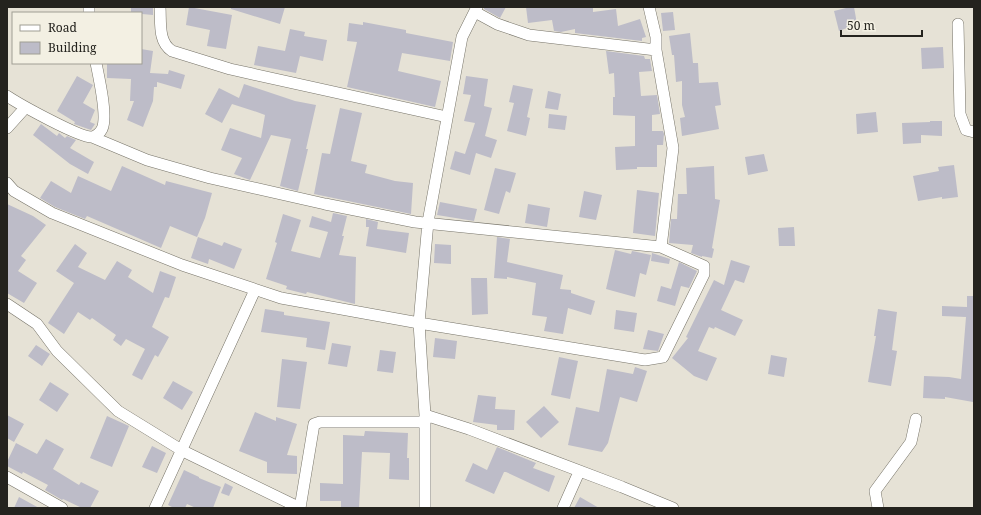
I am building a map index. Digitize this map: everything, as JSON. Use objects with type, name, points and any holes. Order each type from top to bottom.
[{"type":"street","points":[[160,7],[162,39],[165,47],[172,51],[230,69],[447,117]]},
{"type":"street","points":[[649,7],[656,37],[656,50],[673,148],[661,247]]},
{"type":"street","points":[[425,508],[424,419],[419,323],[428,222],[462,37],[476,10],[497,24],[529,35],[656,50]]},
{"type":"street","points":[[958,24],[960,114],[966,130],[974,132]]},
{"type":"street","points":[[92,137],[101,131],[104,124],[102,94],[96,64]]},
{"type":"street","points":[[7,96],[25,108],[82,134],[147,160],[210,178],[415,222],[428,222],[661,247],[704,266],[704,274],[663,357],[656,360],[638,359],[419,323],[281,298],[182,265],[52,213],[14,191],[7,183]]},
{"type":"street","points":[[7,128],[25,108]]},
{"type":"street","points":[[155,508],[183,451],[255,290]]},
{"type":"street","points":[[7,304],[37,324],[57,351],[118,411],[183,451],[300,508],[314,424],[320,422],[424,419],[469,429],[673,508]]},
{"type":"street","points":[[878,508],[875,491],[910,442],[916,419]]},
{"type":"street","points":[[564,508],[579,472]]},
{"type":"street","points":[[7,477],[62,508]]},
{"type":"building","points":[[131,7],[153,7],[153,15],[142,14],[142,12],[131,12]]},
{"type":"building","points":[[189,7],[232,15],[226,49],[207,46],[210,30],[186,25]]},
{"type":"building","points":[[231,7],[285,7],[280,24],[231,9]]},
{"type":"building","points":[[484,7],[506,7],[500,18],[484,9]]},
{"type":"building","points":[[526,7],[593,8],[593,12],[616,9],[618,26],[640,19],[646,37],[642,38],[642,41],[575,33],[575,29],[561,32],[554,31],[552,20],[528,23]]},
{"type":"building","points":[[854,7],[857,24],[839,31],[834,11]]},
{"type":"building","points":[[673,12],[675,30],[663,31],[661,13]]},
{"type":"building","points":[[363,22],[406,30],[406,33],[453,42],[450,61],[402,53],[398,71],[441,81],[435,107],[347,87],[357,42],[347,41],[349,23],[363,25]]},
{"type":"building","points":[[290,29],[305,32],[304,36],[327,40],[323,61],[300,56],[296,73],[254,65],[258,46],[285,51]]},
{"type":"building","points":[[690,33],[693,63],[698,63],[699,83],[718,82],[721,105],[715,106],[719,129],[682,136],[680,118],[685,117],[682,105],[682,81],[676,82],[674,55],[672,55],[669,36]]},
{"type":"building","points":[[943,47],[944,68],[922,69],[921,48]]},
{"type":"building","points":[[142,49],[153,51],[150,73],[168,74],[169,70],[185,75],[181,89],[157,82],[157,87],[154,87],[153,101],[143,127],[127,120],[134,101],[130,101],[131,79],[107,78],[107,64],[142,64]]},
{"type":"building","points":[[606,51],[644,56],[645,59],[650,59],[652,71],[639,72],[641,96],[657,95],[660,114],[652,115],[652,131],[663,131],[664,134],[663,145],[657,145],[657,167],[637,167],[637,169],[616,170],[615,147],[635,146],[635,116],[613,115],[613,97],[615,97],[614,73],[609,74]]},
{"type":"building","points":[[77,76],[93,85],[83,103],[95,110],[90,122],[95,124],[91,130],[74,124],[75,122],[57,111]]},
{"type":"building","points":[[466,76],[488,79],[484,106],[492,108],[485,136],[497,140],[491,158],[476,153],[470,175],[450,169],[455,151],[465,154],[475,123],[464,121],[471,95],[463,94]]},
{"type":"building","points":[[244,84],[295,101],[316,105],[298,191],[280,186],[291,139],[271,135],[250,180],[234,174],[242,158],[221,150],[230,128],[261,138],[265,115],[232,104],[222,123],[205,114],[219,88],[239,98]]},
{"type":"building","points":[[513,85],[533,89],[527,117],[530,118],[526,136],[507,131],[514,103],[509,102]]},
{"type":"building","points":[[548,91],[561,94],[558,110],[545,108]]},
{"type":"building","points":[[340,108],[362,113],[351,161],[367,165],[365,173],[395,181],[413,183],[411,214],[314,194],[322,153],[330,154]]},
{"type":"building","points":[[876,112],[878,132],[857,134],[856,114]]},
{"type":"building","points":[[549,114],[567,116],[565,130],[548,128]]},
{"type":"building","points":[[942,121],[942,136],[921,135],[921,143],[903,144],[902,123]]},
{"type":"building","points":[[41,124],[57,136],[59,133],[65,138],[67,136],[76,140],[70,148],[94,162],[88,174],[70,164],[33,135]]},
{"type":"building","points":[[764,154],[768,171],[748,175],[745,157]]},
{"type":"building","points":[[954,165],[958,197],[942,199],[942,197],[918,201],[913,176],[939,171],[938,167]]},
{"type":"building","points":[[122,166],[165,185],[166,181],[212,193],[205,218],[197,237],[170,226],[161,248],[87,216],[85,219],[55,207],[40,198],[51,181],[71,193],[78,176],[111,191]]},
{"type":"building","points":[[714,166],[715,199],[720,200],[712,248],[714,249],[712,258],[702,257],[691,253],[693,245],[669,243],[671,219],[677,219],[678,194],[687,194],[686,168]]},
{"type":"building","points":[[495,168],[516,173],[510,193],[506,191],[499,214],[484,210]]},
{"type":"building","points":[[637,190],[659,193],[655,236],[633,233]]},
{"type":"building","points":[[584,191],[602,195],[596,220],[579,217]]},
{"type":"building","points":[[440,202],[477,209],[474,221],[437,215]]},
{"type":"building","points":[[7,204],[33,216],[46,225],[21,256],[26,260],[18,271],[37,283],[24,303],[7,293]]},
{"type":"building","points":[[528,204],[550,208],[547,227],[525,223]]},
{"type":"building","points":[[333,213],[347,216],[339,255],[356,257],[355,304],[307,292],[306,294],[286,289],[287,286],[266,279],[277,243],[275,242],[283,214],[301,220],[291,251],[320,258],[328,232],[309,227],[312,216],[331,222]]},
{"type":"building","points":[[366,219],[378,222],[377,229],[409,233],[406,253],[366,246],[369,227],[366,227]]},
{"type":"building","points":[[794,227],[795,246],[779,246],[778,228]]},
{"type":"building","points":[[198,237],[222,246],[224,242],[242,249],[234,269],[209,259],[208,264],[191,258]]},
{"type":"building","points":[[497,237],[510,239],[507,262],[563,275],[560,289],[571,290],[571,293],[595,301],[591,315],[568,308],[563,334],[544,331],[547,317],[532,315],[536,283],[507,277],[507,279],[494,278]]},
{"type":"building","points":[[75,244],[87,253],[78,267],[105,280],[117,261],[132,270],[128,277],[153,293],[160,271],[176,277],[169,298],[165,297],[152,327],[169,337],[158,357],[155,355],[142,380],[132,375],[145,349],[126,339],[121,346],[113,340],[116,335],[92,318],[90,320],[78,312],[64,334],[48,323],[74,283],[56,271]]},
{"type":"building","points":[[435,244],[451,245],[451,264],[434,263]]},
{"type":"building","points":[[615,250],[631,254],[632,251],[651,255],[646,275],[640,273],[635,297],[606,289]]},
{"type":"building","points":[[652,253],[670,259],[669,264],[651,261]]},
{"type":"building","points":[[731,260],[750,266],[744,283],[735,280],[721,310],[743,320],[735,336],[715,327],[714,329],[709,327],[698,351],[717,358],[707,381],[694,376],[672,358],[688,338],[686,337],[714,280],[724,285]]},
{"type":"building","points":[[679,262],[697,271],[689,288],[681,286],[675,306],[657,301],[661,286],[671,289]]},
{"type":"building","points":[[471,278],[487,278],[488,314],[472,315]]},
{"type":"building","points":[[967,296],[974,296],[973,402],[945,397],[945,399],[923,398],[924,376],[961,379],[966,317],[942,316],[942,306],[967,307]]},
{"type":"building","points":[[265,309],[284,312],[284,315],[330,322],[325,350],[306,347],[307,338],[261,332]]},
{"type":"building","points":[[878,309],[897,312],[892,350],[897,351],[891,386],[868,382],[876,336],[874,336]]},
{"type":"building","points":[[616,310],[637,313],[634,332],[614,329]]},
{"type":"building","points":[[648,330],[664,334],[658,351],[643,349]]},
{"type":"building","points":[[435,338],[457,341],[455,359],[433,357]]},
{"type":"building","points":[[332,343],[351,346],[347,367],[328,364]]},
{"type":"building","points":[[36,345],[50,354],[42,366],[28,356]]},
{"type":"building","points":[[380,350],[396,352],[393,373],[377,371]]},
{"type":"building","points":[[771,355],[787,358],[784,377],[768,374]]},
{"type":"building","points":[[559,357],[578,361],[570,399],[551,395]]},
{"type":"building","points":[[282,359],[307,362],[300,409],[277,407]]},
{"type":"building","points":[[635,367],[647,371],[637,402],[620,397],[608,443],[602,452],[568,445],[576,407],[599,412],[607,369],[633,374]]},
{"type":"building","points":[[173,381],[193,392],[182,410],[163,398]]},
{"type":"building","points":[[50,382],[69,394],[57,412],[39,400]]},
{"type":"building","points":[[478,395],[496,397],[495,409],[515,410],[514,430],[497,430],[497,425],[473,422]]},
{"type":"building","points":[[544,406],[559,422],[541,438],[526,422]]},
{"type":"building","points":[[255,412],[276,421],[276,417],[297,424],[287,455],[297,456],[297,474],[267,473],[267,462],[239,451]]},
{"type":"building","points":[[7,415],[24,424],[14,442],[7,438]]},
{"type":"building","points":[[107,416],[129,426],[112,467],[90,458]]},
{"type":"building","points":[[365,431],[408,433],[407,458],[409,458],[409,480],[389,479],[390,453],[362,452],[359,508],[341,508],[341,501],[320,501],[320,483],[343,484],[343,435],[364,436]]},
{"type":"building","points":[[46,439],[64,449],[53,469],[79,485],[81,482],[99,491],[90,508],[82,508],[63,499],[62,500],[45,490],[48,485],[23,472],[22,474],[7,466],[7,462],[16,443],[37,454]]},
{"type":"building","points":[[152,446],[166,453],[157,473],[142,467]]},
{"type":"building","points":[[497,447],[536,463],[533,468],[555,476],[549,492],[506,472],[504,472],[494,494],[465,481],[473,463],[487,470]]},
{"type":"building","points":[[184,470],[221,487],[213,508],[196,508],[187,504],[185,508],[174,508],[168,505]]},
{"type":"building","points":[[225,483],[233,487],[229,496],[221,493]]},
{"type":"building","points":[[19,497],[39,508],[14,508]]},
{"type":"building","points":[[580,497],[599,508],[574,508]]}]
